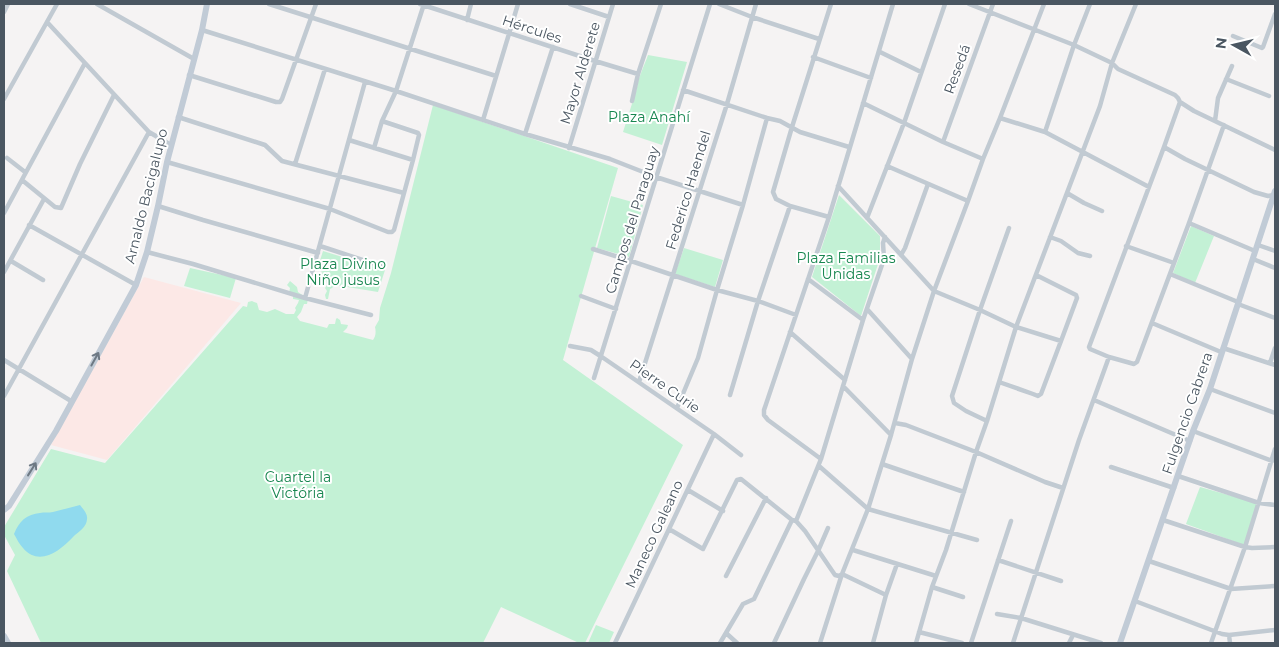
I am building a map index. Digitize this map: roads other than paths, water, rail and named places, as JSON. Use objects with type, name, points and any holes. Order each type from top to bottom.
[{"type":"street","points":[[4,12],[8,4]]},
{"type":"street","points":[[4,99],[57,4]]},
{"type":"street","points":[[97,4],[194,59]]},
{"type":"street","name":"Arnaldo Bacigalupo","points":[[4,510],[10,506],[56,431],[136,285],[147,252],[171,145],[202,30],[207,4]]},
{"type":"street","points":[[269,4],[496,76]]},
{"type":"street","points":[[189,75],[280,102],[316,4]]},
{"type":"street","points":[[374,148],[382,121],[396,91],[410,49],[422,4]]},
{"type":"street","name":"Hércules","points":[[422,4],[466,20],[638,74]]},
{"type":"street","points":[[466,20],[471,4]]},
{"type":"street","points":[[483,120],[518,4]]},
{"type":"street","points":[[570,4],[609,16]]},
{"type":"street","name":"Mayor Alderete","points":[[569,148],[613,4]]},
{"type":"street","points":[[632,101],[638,74],[661,4]]},
{"type":"street","name":"Campos del Paraguay","points":[[594,378],[710,4]]},
{"type":"street","points":[[719,4],[819,39]]},
{"type":"street","name":"Federico Haendel","points":[[639,382],[727,104],[756,4]]},
{"type":"street","points":[[829,217],[790,206],[776,199],[773,192],[830,4]]},
{"type":"street","points":[[821,459],[768,420],[764,415],[764,410],[829,217],[893,4]]},
{"type":"street","points":[[867,218],[904,123],[945,4]]},
{"type":"street","points":[[969,4],[1074,45],[1112,63],[1126,74],[1175,95],[1180,102],[1194,111],[1275,150]]},
{"type":"street","name":"Resedá","points":[[943,142],[993,4]]},
{"type":"street","points":[[820,643],[842,574],[868,509],[934,291],[1044,4]]},
{"type":"street","points":[[1045,132],[1090,4]]},
{"type":"street","points":[[916,643],[932,586],[946,550],[1016,327],[1100,106],[1112,63],[1136,4]]},
{"type":"street","points":[[1233,36],[1262,48],[1275,14]]},
{"type":"street","points":[[46,22],[148,132],[171,145]]},
{"type":"street","points":[[202,30],[569,148],[610,159],[656,177],[743,204]]},
{"type":"street","points":[[525,134],[553,47]]},
{"type":"street","points":[[880,52],[921,72]]},
{"type":"street","points":[[813,57],[871,78]]},
{"type":"street","points":[[4,213],[86,63]]},
{"type":"street","points":[[1215,121],[1218,98],[1232,66]]},
{"type":"street","points":[[294,164],[325,69]]},
{"type":"street","points":[[1226,79],[1269,96]]},
{"type":"street","points":[[304,298],[365,82]]},
{"type":"street","points":[[683,90],[780,121],[800,132],[849,147]]},
{"type":"street","points":[[22,180],[44,199],[58,208],[62,206],[80,164],[114,95]]},
{"type":"street","points":[[1180,102],[1089,347],[1090,349],[1109,357],[1136,363],[1224,126]]},
{"type":"street","points":[[863,103],[943,142],[983,159]]},
{"type":"street","points":[[178,117],[265,145],[282,161],[404,192]]},
{"type":"street","points":[[677,408],[698,358],[767,118]]},
{"type":"street","points":[[1000,118],[1045,132],[1149,187]]},
{"type":"street","points":[[167,162],[330,209],[392,232],[413,160],[418,134],[382,121]]},
{"type":"street","points":[[4,396],[148,132]]},
{"type":"street","points":[[349,140],[413,160]]},
{"type":"street","points":[[1164,147],[1185,159],[1262,195],[1268,196],[1275,193]]},
{"type":"street","points":[[7,158],[26,172]]},
{"type":"street","points":[[887,166],[968,201]]},
{"type":"street","points":[[901,255],[928,184]]},
{"type":"street","points":[[838,186],[934,291],[1016,327],[1061,341]]},
{"type":"street","points":[[1067,193],[1084,204],[1102,211]]},
{"type":"street","name":"Fulgencio Cabrera","points":[[1120,643],[1193,431],[1210,389],[1275,193]]},
{"type":"street","points":[[4,272],[44,199]]},
{"type":"street","points":[[158,206],[318,253]]},
{"type":"street","points":[[730,394],[758,301],[790,206]]},
{"type":"street","points":[[1189,223],[1256,248],[1275,251]]},
{"type":"street","points":[[29,224],[136,285]]},
{"type":"street","points":[[987,421],[966,412],[954,403],[952,396],[1008,228]]},
{"type":"street","points":[[1050,237],[1061,241],[1078,253],[1090,256]]},
{"type":"street","points":[[720,643],[743,604],[754,599],[794,520],[821,459],[842,386],[884,258],[883,243],[885,238]]},
{"type":"street","points":[[320,246],[381,266]]},
{"type":"street","points":[[1126,246],[1174,263]]},
{"type":"street","points":[[592,250],[717,290],[758,301],[796,315]]},
{"type":"street","points":[[147,252],[304,298],[371,315]]},
{"type":"street","points":[[1252,259],[1275,268]]},
{"type":"street","points":[[11,261],[43,280]]},
{"type":"street","points":[[1170,274],[1275,318]]},
{"type":"street","points":[[999,382],[1038,396],[1041,394],[1077,298],[1076,295],[1036,275]]},
{"type":"street","points":[[808,279],[863,320]]},
{"type":"street","points":[[581,296],[616,309]]},
{"type":"street","points":[[867,309],[912,359]]},
{"type":"street","points":[[1152,323],[1222,350],[1275,365]]},
{"type":"street","points":[[790,332],[845,380]]},
{"type":"street","name":"Pierre Curie","points":[[570,346],[591,350],[602,357],[714,434],[741,456]]},
{"type":"street","points":[[1270,363],[1275,348]]},
{"type":"street","points":[[1013,643],[1063,488],[1109,357]]},
{"type":"street","points":[[4,360],[71,402]]},
{"type":"street","points":[[842,386],[891,435]]},
{"type":"street","points":[[1210,389],[1275,412]]},
{"type":"street","points":[[1094,400],[1190,441]]},
{"type":"street","points":[[894,423],[906,425],[1063,488]]},
{"type":"street","points":[[1193,431],[1272,461]]},
{"type":"street","name":"Maneco Galeano","points":[[615,643],[714,434]]},
{"type":"street","points":[[1211,643],[1245,547],[1275,449]]},
{"type":"street","points":[[882,464],[964,492]]},
{"type":"street","points":[[818,466],[868,509],[977,540]]},
{"type":"street","points":[[1111,467],[1174,488]]},
{"type":"street","points":[[1178,476],[1259,503],[1275,505]]},
{"type":"street","points":[[669,528],[703,549],[737,480],[741,478],[794,520],[805,532],[835,575],[839,576],[842,574],[886,595]]},
{"type":"street","points":[[688,490],[723,510]]},
{"type":"street","points":[[726,576],[766,498]]},
{"type":"street","points":[[971,643],[1011,520]]},
{"type":"street","points":[[1163,520],[1245,547],[1275,547]]},
{"type":"street","points":[[774,643],[828,528]]},
{"type":"street","points":[[853,550],[936,576]]},
{"type":"street","points":[[998,560],[1061,581]]},
{"type":"street","points":[[1149,561],[1231,589],[1275,586]]},
{"type":"street","points":[[873,643],[886,595],[897,564]]},
{"type":"street","points":[[932,586],[963,597]]},
{"type":"street","points":[[1135,601],[1215,632],[1229,635],[1275,630]]},
{"type":"street","points":[[997,614],[1021,618],[1101,643]]},
{"type":"street","points":[[919,632],[962,643]]},
{"type":"street","points":[[726,633],[737,643]]},
{"type":"street","points":[[1069,643],[1072,634]]},
{"type":"street","points":[[1229,635],[1230,643]]},
{"type":"street","points":[[4,636],[8,643]]},
{"type":"water","points":[[80,505],[87,515],[86,524],[56,552],[42,557],[29,554],[14,534],[18,525],[31,515]]},
{"type":"park label","name":"Plaza Anahí","points":[[649,117]]},
{"type":"park label","name":"Plaza Familias Unidas","points":[[846,266]]},
{"type":"park label","name":"Plaza Divino Niño jusus","points":[[343,272]]},
{"type":"park label","name":"Cuartel la Victória","points":[[298,486]]}]
